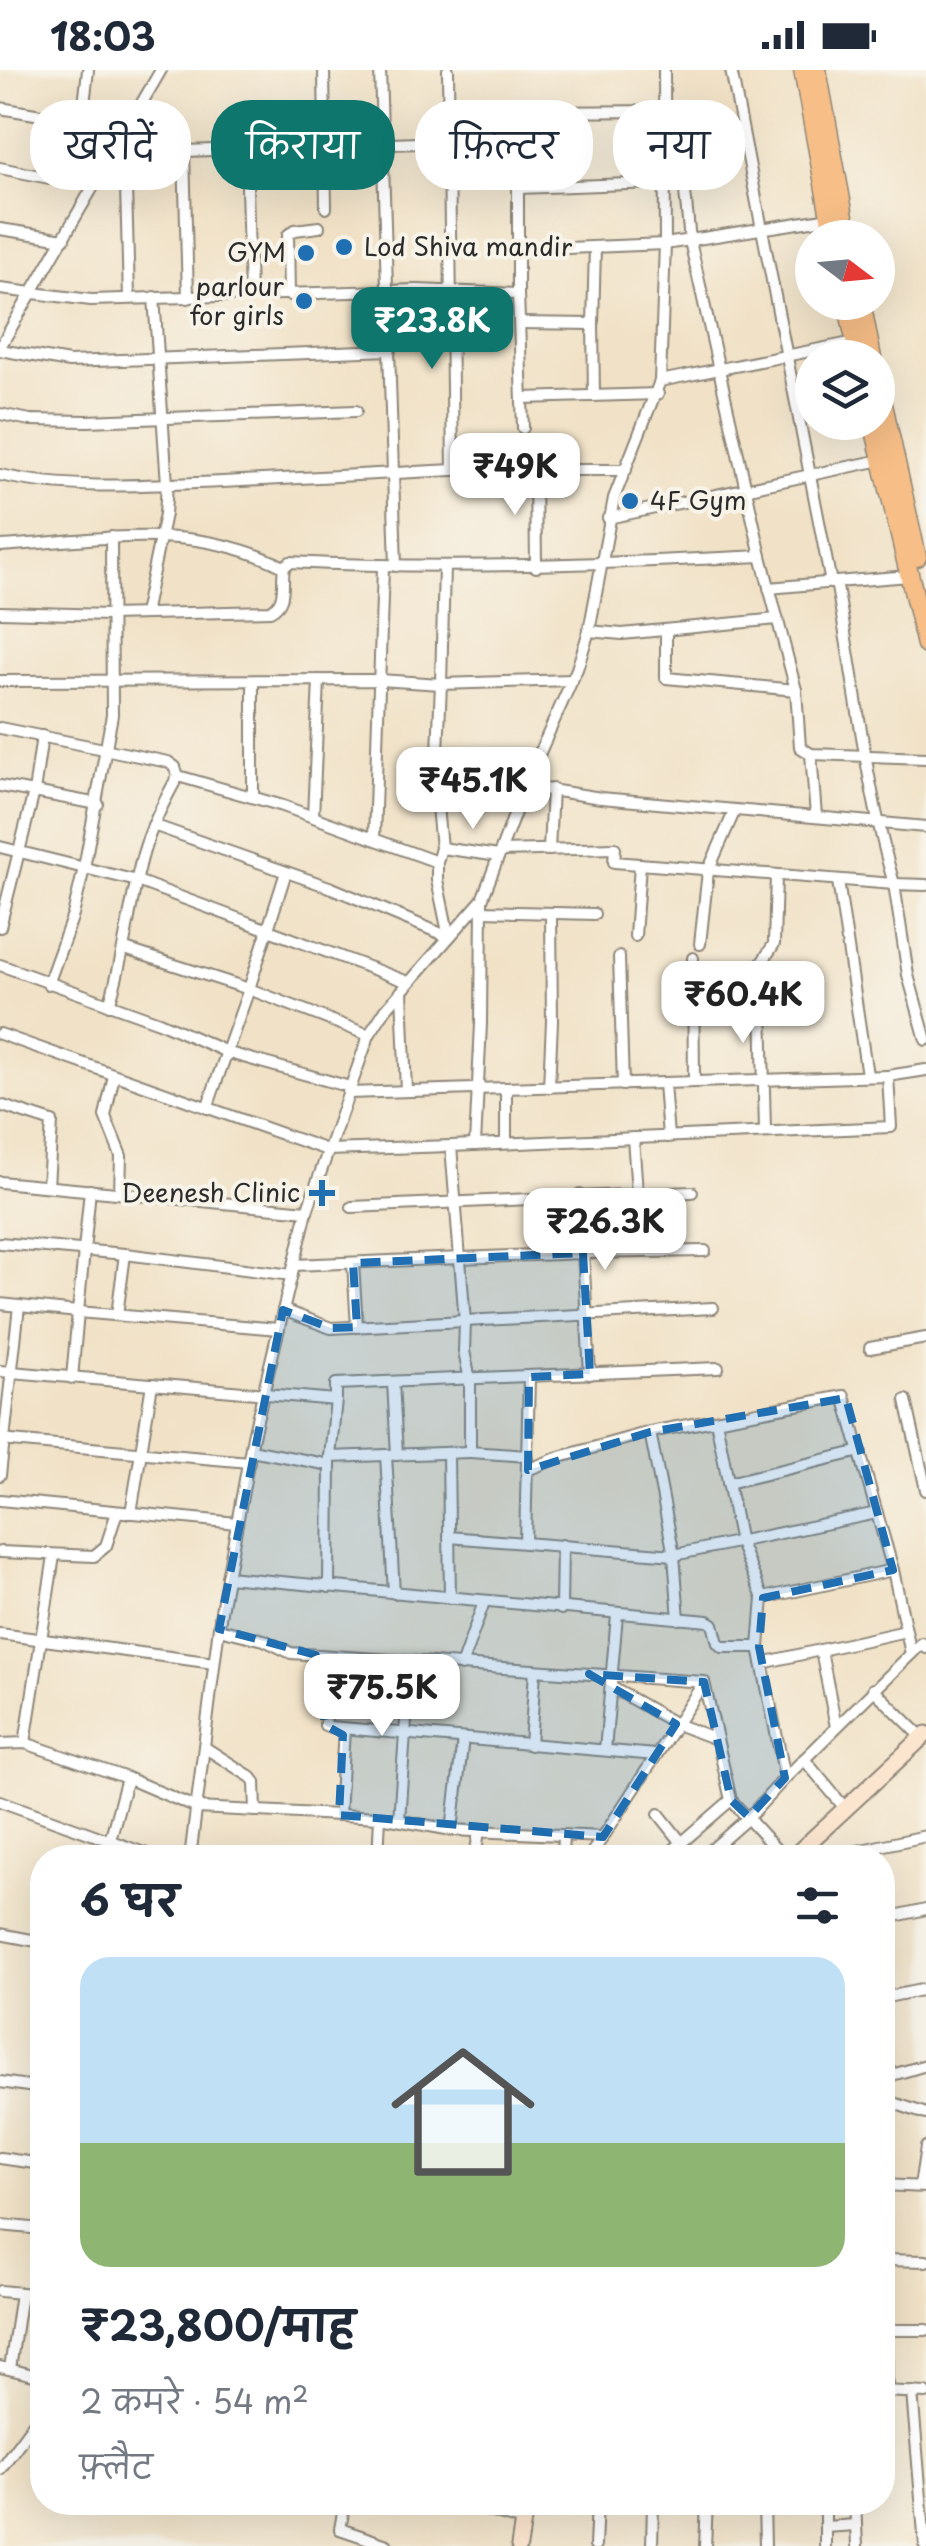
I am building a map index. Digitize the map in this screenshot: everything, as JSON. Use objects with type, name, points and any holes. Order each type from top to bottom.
[{"type":"main road","points":[[803,70],[830,218]]},
{"type":"main road","points":[[816,70],[845,220]]},
{"type":"main road","points":[[877,440],[926,645]]},
{"type":"main road","points":[[893,440],[920,547],[926,598]]},
{"type":"street","points":[[85,100],[88,70]]},
{"type":"street","points":[[145,100],[161,70]]},
{"type":"street","points":[[324,70],[325,100]]},
{"type":"street","points":[[380,70],[381,100]]},
{"type":"street","points":[[448,70],[448,100]]},
{"type":"street","points":[[664,70],[664,100]]},
{"type":"street","points":[[731,70],[868,755],[876,823],[894,884],[908,976],[926,1040]]},
{"type":"street","points":[[0,108],[30,113]]},
{"type":"street","points":[[0,168],[30,174]]},
{"type":"street","points":[[94,190],[0,348],[69,362],[340,346],[390,350]]},
{"type":"street","points":[[122,190],[129,298]]},
{"type":"street","points":[[185,190],[188,298]]},
{"type":"street","points":[[247,190],[250,297]]},
{"type":"street","points":[[326,190],[326,208]]},
{"type":"street","points":[[385,190],[396,566]]},
{"type":"street","points":[[449,190],[452,470]]},
{"type":"street","points":[[518,190],[523,428]]},
{"type":"street","points":[[476,1145],[482,906],[525,786],[589,631],[608,518],[658,394],[664,190]]},
{"type":"street","points":[[685,190],[690,240],[761,556],[796,690],[800,747],[811,754],[926,758]]},
{"type":"street","points":[[518,250],[665,244],[830,218]]},
{"type":"street","points":[[289,295],[288,235],[295,230],[318,227]]},
{"type":"street","points":[[0,229],[64,239]]},
{"type":"street","points":[[594,396],[595,247]]},
{"type":"street","points":[[0,289],[91,300],[388,292],[518,294]]},
{"type":"street","points":[[144,614],[167,484],[154,298]]},
{"type":"street","points":[[520,323],[593,324]]},
{"type":"street","points":[[660,381],[795,355]]},
{"type":"street","points":[[522,398],[658,394]]},
{"type":"street","points":[[0,414],[30,420],[356,410]]},
{"type":"street","points":[[608,518],[881,460]]},
{"type":"street","points":[[0,475],[75,484],[167,484],[452,470],[626,470]]},
{"type":"street","points":[[535,470],[536,566]]},
{"type":"street","points":[[48,984],[73,915],[98,804],[112,715],[111,536]]},
{"type":"street","points":[[0,546],[111,536],[203,539],[230,545],[284,568]]},
{"type":"street","points":[[0,612],[109,615],[270,610],[278,607],[283,598],[284,568],[290,562],[383,567],[536,566],[761,556]]},
{"type":"street","points":[[444,566],[436,796],[441,848],[437,880],[448,937]]},
{"type":"street","points":[[374,839],[383,567]]},
{"type":"street","points":[[769,588],[908,576]]},
{"type":"street","points":[[589,631],[622,634],[777,618]]},
{"type":"street","points":[[666,630],[666,678],[796,690]]},
{"type":"street","points":[[253,680],[253,798]]},
{"type":"street","points":[[313,817],[319,680]]},
{"type":"street","points":[[0,681],[380,680],[441,684],[572,680]]},
{"type":"street","points":[[0,728],[106,748],[175,767],[178,776],[152,825],[110,1005]]},
{"type":"street","points":[[0,927],[34,792],[42,736]]},
{"type":"street","points":[[811,754],[816,816]]},
{"type":"street","points":[[178,776],[313,817],[437,862]]},
{"type":"street","points":[[0,786],[98,804]]},
{"type":"street","points":[[525,786],[602,798],[926,827]]},
{"type":"street","points":[[549,850],[552,789]]},
{"type":"street","points":[[700,944],[708,871],[735,810]]},
{"type":"street","points":[[152,825],[286,872],[448,937]]},
{"type":"street","points":[[0,847],[137,881],[405,986]]},
{"type":"street","points":[[441,848],[500,854],[615,848],[614,862],[926,885]]},
{"type":"street","points":[[635,936],[640,864]]},
{"type":"street","points":[[207,1108],[286,872]]},
{"type":"street","points":[[765,1131],[761,964],[774,944],[776,876]]},
{"type":"street","points":[[838,881],[867,1076]]},
{"type":"street","points":[[192,1845],[227,1577],[264,1392],[307,1210],[369,1035],[405,986],[482,906],[594,914]]},
{"type":"street","points":[[549,1087],[551,913]]},
{"type":"street","points":[[125,949],[369,1035]]},
{"type":"street","points":[[619,958],[623,1084]]},
{"type":"street","points":[[693,958],[694,1081]]},
{"type":"street","points":[[0,965],[226,1051],[350,1090],[506,1089],[888,1076],[926,1070]]},
{"type":"street","points":[[405,986],[406,1091]]},
{"type":"street","points":[[0,1034],[327,1150],[891,1126],[888,1076]]},
{"type":"street","points":[[114,1075],[105,1116],[121,1156],[120,1193]]},
{"type":"street","points":[[664,1083],[668,1137]]},
{"type":"street","points":[[506,1089],[506,1144]]},
{"type":"street","points":[[0,1105],[52,1122],[48,1186]]},
{"type":"street","points":[[634,1138],[637,1192]]},
{"type":"street","points":[[451,1146],[464,1352],[470,1380],[470,1452]]},
{"type":"street","points":[[0,1182],[307,1210]]},
{"type":"street","points":[[72,1378],[90,1190]]},
{"type":"street","points":[[352,1207],[692,1192]]},
{"type":"street","points":[[580,1195],[590,1374]]},
{"type":"street","points":[[0,1243],[293,1270],[583,1253],[705,1251]]},
{"type":"street","points":[[116,1315],[125,1254]]},
{"type":"street","points":[[353,1264],[357,1326]]},
{"type":"street","points":[[0,1304],[279,1329]]},
{"type":"street","points":[[0,1475],[6,1372],[19,1306]]},
{"type":"street","points":[[283,1310],[331,1328],[713,1308]]},
{"type":"street","points":[[870,1348],[926,1338]]},
{"type":"street","points":[[330,1586],[330,1461],[336,1384],[718,1368]]},
{"type":"street","points":[[6,1372],[336,1400]]},
{"type":"street","points":[[525,1543],[529,1377]]},
{"type":"street","points":[[393,1382],[394,1593]]},
{"type":"street","points":[[131,1513],[152,1384]]},
{"type":"street","points":[[527,1470],[650,1432],[844,1396],[894,1570],[910,1654]]},
{"type":"street","points":[[906,1400],[920,1438],[926,1490]]},
{"type":"street","points":[[716,1420],[740,1543],[764,1598],[759,1648],[784,1778]]},
{"type":"street","points":[[650,1432],[674,1555],[678,1619]]},
{"type":"street","points":[[2,1440],[142,1452],[330,1461],[470,1452],[528,1456]]},
{"type":"street","points":[[728,1483],[861,1451]]},
{"type":"street","points":[[448,1453],[450,1598]]},
{"type":"street","points":[[0,1500],[237,1523]]},
{"type":"street","points":[[0,1552],[99,1554],[106,1546],[117,1512]]},
{"type":"street","points":[[449,1537],[674,1555],[876,1513]]},
{"type":"street","points":[[560,1609],[562,1545]]},
{"type":"street","points":[[25,1743],[54,1556]]},
{"type":"street","points":[[764,1598],[894,1570]]},
{"type":"street","points":[[227,1577],[710,1622],[722,1647],[759,1648]]},
{"type":"street","points":[[461,1666],[484,1602]]},
{"type":"street","points":[[605,1750],[617,1615]]},
{"type":"street","points":[[219,1629],[264,1640],[286,1652],[535,1671],[612,1682],[704,1682]]},
{"type":"street","points":[[762,1663],[906,1631]]},
{"type":"street","points":[[0,1634],[214,1663]]},
{"type":"street","points":[[717,1845],[910,1654],[922,1644],[926,1648]]},
{"type":"street","points":[[821,1651],[836,1727]]},
{"type":"street","points":[[316,1655],[315,1684],[326,1706],[326,1725],[656,1755]]},
{"type":"street","points":[[399,1820],[410,1662]]},
{"type":"street","points":[[530,1744],[535,1671]]},
{"type":"street","points":[[612,1682],[676,1724],[716,1740]]},
{"type":"street","points":[[598,1845],[704,1682]]},
{"type":"street","points":[[704,1682],[731,1800],[772,1845]]},
{"type":"street","points":[[805,1845],[924,1736],[873,1689]]},
{"type":"street","points":[[339,1814],[344,1728]]},
{"type":"street","points":[[452,1830],[463,1739]]},
{"type":"street","points":[[0,1744],[25,1743],[127,1778],[196,1808],[380,1816],[452,1830],[604,1837]]},
{"type":"street","points":[[204,1747],[252,1776],[256,1811]]},
{"type":"street","points":[[804,1759],[844,1807]]},
{"type":"street","points":[[110,1840],[127,1778]]},
{"type":"street","points":[[658,1814],[680,1845],[731,1800]]},
{"type":"street","points":[[0,1801],[123,1845]]},
{"type":"street","points":[[379,1845],[380,1816]]},
{"type":"street","points":[[477,1845],[479,1831]]},
{"type":"street","points":[[562,1835],[562,1845]]},
{"type":"street","points":[[885,1845],[926,1836]]},
{"type":"street","points":[[895,1916],[926,1909]]},
{"type":"street","points":[[0,1934],[30,1940]]},
{"type":"street","points":[[895,1995],[926,1989]]},
{"type":"street","points":[[895,2074],[926,2066]]},
{"type":"street","points":[[0,2082],[30,2086]]},
{"type":"street","points":[[895,2103],[926,2114]]},
{"type":"street","points":[[895,2186],[923,2187],[926,2147]]},
{"type":"street","points":[[0,2158],[30,2162]]},
{"type":"street","points":[[0,2225],[30,2228]]},
{"type":"street","points":[[895,2260],[926,2261]]},
{"type":"street","points":[[0,2291],[30,2294]]},
{"type":"street","points":[[21,2293],[5,2368],[30,2374]]},
{"type":"street","points":[[895,2330],[926,2330]]},
{"type":"street","points":[[895,2391],[926,2392]]},
{"type":"street","points":[[912,2392],[926,2546]]},
{"type":"street","points":[[0,2468],[30,2428]]},
{"type":"street","points":[[343,2515],[340,2529],[387,2545]]},
{"type":"street","points":[[501,2515],[523,2522]]},
{"type":"street","points":[[518,2546],[524,2515]]},
{"type":"street","points":[[595,2546],[596,2515]]},
{"type":"street","points":[[652,2515],[652,2546]]},
{"type":"street","points":[[705,2546],[706,2515]]},
{"type":"street","points":[[764,2515],[765,2546]]},
{"type":"street","points":[[825,2515],[826,2546]]},
{"type":"street","points":[[856,2515],[857,2546]]},
{"type":"street","points":[[825,2527],[856,2525]]},
{"type":"highlighted area","points":[[583,1253],[590,1374],[529,1377],[528,1470],[650,1432],[846,1398],[893,1570],[763,1598],[759,1647],[785,1778],[749,1817],[731,1800],[704,1682],[589,1674],[676,1724],[603,1837],[339,1815],[343,1735],[325,1725],[316,1655],[219,1629],[283,1310],[331,1328],[357,1327],[353,1263]]},
{"type":"place","name":"Lod Shiva mandir","points":[[344,247]]},
{"type":"place","name":"GYM","points":[[306,253]]},
{"type":"place","name":"parlour for girls","points":[[304,301]]},
{"type":"place","name":"4F Gym","points":[[630,501]]},
{"type":"place","name":"Deenesh Clinic","points":[[322,1193]]}]
